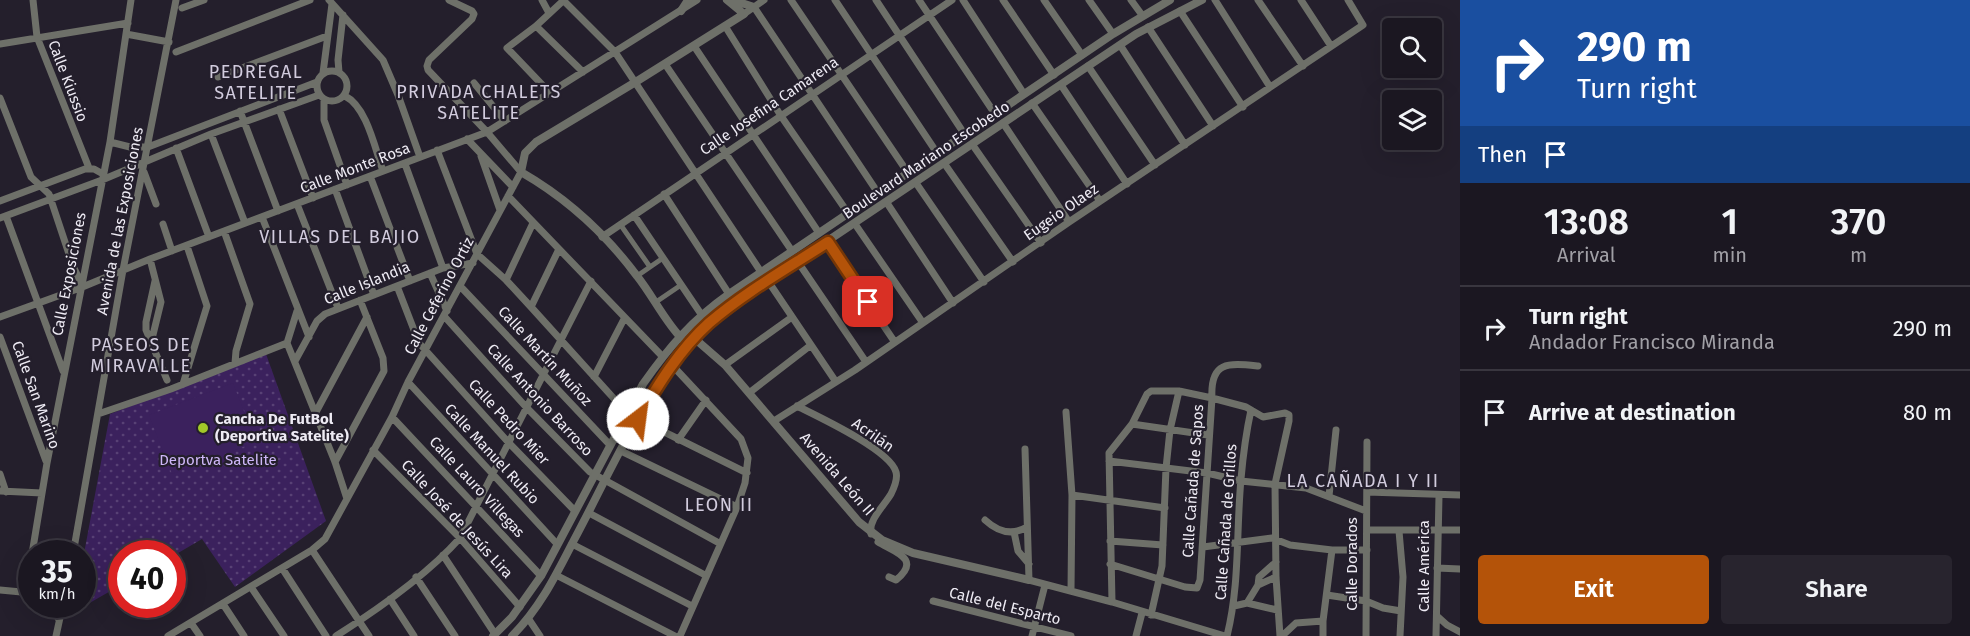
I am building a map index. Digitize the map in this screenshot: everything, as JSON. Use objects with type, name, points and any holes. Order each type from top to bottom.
[{"type":"street","name":"Calle Kiussio","points":[[33,0],[38,37],[89,168]]},
{"type":"street","name":"Avenida de las Exposiciones","points":[[76,540],[123,270],[177,0]]},
{"type":"street","points":[[182,8],[204,0]]},
{"type":"street","points":[[176,52],[310,0]]},
{"type":"street","points":[[449,0],[472,10],[474,14],[472,19],[433,56],[427,66],[431,74],[487,132],[521,172]]},
{"type":"street","points":[[542,0],[549,13]]},
{"type":"street","points":[[550,93],[507,48],[536,26],[563,0],[615,52],[761,272]]},
{"type":"street","points":[[681,10],[688,0]]},
{"type":"street","name":"Calle Monte Rosa","points":[[0,317],[487,132],[697,0]]},
{"type":"street","points":[[727,0],[744,14]]},
{"type":"street","points":[[732,0],[754,8],[878,193]]},
{"type":"street","name":"Calle Ceferino Ortiz","points":[[168,636],[312,550],[328,534],[521,172],[525,153],[529,147],[694,46],[764,0]]},
{"type":"street","points":[[791,0],[908,173]]},
{"type":"street","points":[[835,0],[937,153]]},
{"type":"street","points":[[876,0],[965,135]]},
{"type":"street","points":[[919,0],[995,114]]},
{"type":"street","name":"Calle Josefina Camarena","points":[[602,237],[951,0]]},
{"type":"street","points":[[963,0],[1024,94]]},
{"type":"street","points":[[1003,0],[1054,75]]},
{"type":"street","points":[[1044,0],[1082,55]]},
{"type":"street","points":[[1089,0],[1113,34]]},
{"type":"street","points":[[1131,0],[1142,15]]},
{"type":"street","name":"Boulevard Mariano Escobedo","points":[[494,635],[520,607],[541,576],[635,397],[662,356],[701,314],[1113,34],[1170,0]]},
{"type":"street","name":"Boulevard Mariano Escobedo","points":[[512,636],[546,593],[638,419],[672,365],[718,316],[1120,45],[1148,27],[1202,0]]},
{"type":"street","points":[[1215,0],[1270,87]]},
{"type":"street","points":[[1258,0],[1303,66]]},
{"type":"street","points":[[1301,0],[1331,46]]},
{"type":"street","name":"Eugeio Olaez","points":[[774,421],[866,362],[1069,222],[1363,25],[1347,0]]},
{"type":"street","name":"Calle Exposiciones","points":[[34,540],[80,286],[110,142],[131,1]]},
{"type":"street","points":[[330,2],[383,60],[395,86],[420,157]]},
{"type":"street","points":[[110,142],[130,147],[148,147],[317,82],[323,73],[330,2]]},
{"type":"street","points":[[1180,11],[1243,107]]},
{"type":"street","points":[[64,372],[3,217],[211,134],[322,97],[333,102],[345,96],[348,85],[339,72],[338,60],[343,15]]},
{"type":"street","points":[[0,44],[128,23]]},
{"type":"street","points":[[536,26],[583,72]]},
{"type":"street","points":[[725,26],[781,116],[848,213]]},
{"type":"street","points":[[1148,27],[1213,126]]},
{"type":"street","points":[[126,34],[169,42]]},
{"type":"street","points":[[218,77],[327,36]]},
{"type":"street","points":[[1120,45],[1185,145]]},
{"type":"street","points":[[694,46],[819,233]]},
{"type":"street","points":[[665,64],[792,251]]},
{"type":"street","points":[[1088,66],[1155,165]]},
{"type":"street","points":[[323,73],[339,72]]},
{"type":"street","points":[[317,82],[322,97],[324,120],[347,185]]},
{"type":"street","points":[[474,83],[505,121]]},
{"type":"street","points":[[1060,85],[1127,184]]},
{"type":"street","points":[[345,96],[354,102],[362,113],[383,171]]},
{"type":"street","points":[[0,98],[34,182],[51,198],[80,286]]},
{"type":"street","points":[[1032,103],[1100,201]]},
{"type":"street","points":[[279,110],[313,198]]},
{"type":"street","points":[[240,111],[278,211]]},
{"type":"street","points":[[1003,123],[1069,222]]},
{"type":"street","points":[[211,134],[245,223]]},
{"type":"street","points":[[467,139],[513,187]]},
{"type":"street","points":[[972,144],[1041,243]]},
{"type":"street","points":[[176,148],[209,237]]},
{"type":"street","points":[[437,150],[477,254],[506,280],[627,413]]},
{"type":"street","points":[[480,153],[489,185],[500,210]]},
{"type":"street","points":[[405,164],[443,268]]},
{"type":"street","points":[[944,164],[1012,262]]},
{"type":"street","points":[[0,201],[89,168],[94,169],[103,177]]},
{"type":"street","points":[[143,170],[156,204]]},
{"type":"street","name":"Avenida León II","points":[[521,172],[569,203],[602,237],[637,276],[680,336],[725,365],[859,522],[882,540],[913,553],[1029,580]]},
{"type":"street","points":[[370,176],[410,280]]},
{"type":"street","points":[[916,183],[984,282]]},
{"type":"street","points":[[335,189],[374,295]]},
{"type":"street","points":[[663,194],[729,294]]},
{"type":"street","points":[[508,196],[662,356]]},
{"type":"street","points":[[887,202],[953,303]]},
{"type":"street","points":[[297,204],[338,308]]},
{"type":"street","points":[[856,208],[863,218]]},
{"type":"street","points":[[634,215],[701,314]]},
{"type":"street","points":[[262,217],[309,337]]},
{"type":"street","points":[[506,280],[533,223]]},
{"type":"street","points":[[163,224],[172,251]]},
{"type":"street","points":[[620,224],[650,267]]},
{"type":"street","points":[[855,224],[923,323]]},
{"type":"street","points":[[224,231],[250,304],[236,351],[235,363]]},
{"type":"street","points":[[828,242],[894,341]]},
{"type":"street","points":[[183,384],[207,306],[187,246]]},
{"type":"street","points":[[531,307],[559,249]]},
{"type":"street","points":[[637,276],[663,258]]},
{"type":"street","points":[[150,259],[161,305],[151,343]]},
{"type":"street","points":[[798,262],[866,362]]},
{"type":"street","name":"Calle Islandia","points":[[295,361],[319,318],[338,308],[443,268],[473,263]]},
{"type":"street","name":"Calle Antonio Barroso","points":[[430,273],[446,314],[526,407],[594,475],[719,543]]},
{"type":"street","points":[[336,636],[390,599],[460,538],[591,280]]},
{"type":"street","points":[[155,281],[146,330],[167,380]]},
{"type":"street","points":[[768,281],[836,382]]},
{"type":"street","points":[[656,302],[681,285]]},
{"type":"street","name":"Calle Pedro Mier","points":[[397,286],[415,334],[425,350],[508,442],[575,511]]},
{"type":"street","name":"Calle Martín Muñoz","points":[[461,287],[610,445]]},
{"type":"street","points":[[335,462],[384,371],[383,358],[360,300]]},
{"type":"street","points":[[297,310],[287,342],[316,412],[347,499]]},
{"type":"street","points":[[316,412],[367,317]]},
{"type":"street","points":[[725,365],[792,317]]},
{"type":"street","points":[[594,377],[624,319]]},
{"type":"street","name":"Calle San Marino","points":[[0,337],[47,463]]},
{"type":"street","points":[[98,414],[183,384],[287,342]]},
{"type":"street","points":[[749,393],[811,345]]},
{"type":"street","name":"Calle Cañada de Sapos","points":[[1160,579],[1185,587],[1197,588],[1203,547],[1211,383],[1220,369],[1232,364],[1258,366]]},
{"type":"street","points":[[672,365],[741,439],[747,453],[747,473],[736,507],[680,636]]},
{"type":"street","name":"Calle Manuel Rubio","points":[[408,382],[557,544]]},
{"type":"street","points":[[1112,602],[1108,461],[1112,447],[1132,424],[1151,391],[1179,392],[1212,398],[1246,407],[1263,417],[1285,413],[1290,418],[1275,484],[1277,610],[1281,636]]},
{"type":"street","points":[[1151,615],[1160,579],[1166,468],[1170,430],[1179,392]]},
{"type":"street","points":[[678,440],[706,400]]},
{"type":"street","name":"Acrilán","points":[[797,406],[866,443],[878,451],[896,472],[895,486],[872,524],[870,533],[882,544],[902,554],[907,561],[907,568],[903,574],[896,580],[889,577]]},
{"type":"street","name":"Calle Cañada de Grillos","points":[[1226,636],[1234,606],[1239,541],[1240,481],[1251,410]]},
{"type":"street","points":[[1066,412],[1072,495],[1071,591]]},
{"type":"street","name":"Calle Lauro Villegas","points":[[392,417],[541,576]]},
{"type":"street","points":[[638,419],[747,473]]},
{"type":"street","points":[[1132,424],[1209,435]]},
{"type":"street","points":[[1329,496],[1336,430]]},
{"type":"street","name":"Calle Dorados","points":[[1366,636],[1367,442]]},
{"type":"street","points":[[1025,448],[1029,580],[1112,602],[1204,633],[1226,636]]},
{"type":"street","name":"Calle José de Jesús Lira","points":[[373,450],[460,538],[520,607]]},
{"type":"street","points":[[621,451],[736,507]]},
{"type":"street","points":[[1108,461],[1207,473],[1240,481],[1306,488],[1366,511]]},
{"type":"street","points":[[0,474],[3,491],[42,493]]},
{"type":"street","points":[[1367,492],[1460,495]]},
{"type":"street","points":[[1072,495],[1165,508]]},
{"type":"street","name":"Calle América","points":[[1436,636],[1439,496]]},
{"type":"street","points":[[589,513],[705,575]]},
{"type":"street","points":[[985,520],[998,530],[1014,532],[1027,527]]},
{"type":"street","points":[[1367,530],[1460,530]]},
{"type":"street","points":[[1399,531],[1402,577],[1400,636]]},
{"type":"street","points":[[1014,532],[1018,551],[1029,564]]},
{"type":"street","points":[[1203,547],[1275,538],[1290,545],[1332,550],[1367,550]]},
{"type":"street","points":[[1110,541],[1163,545]]},
{"type":"street","points":[[572,544],[692,606]]},
{"type":"street","points":[[312,550],[369,636]]},
{"type":"street","points":[[1323,636],[1332,550]]},
{"type":"street","points":[[443,555],[494,635]]},
{"type":"street","points":[[1247,603],[1260,577],[1276,562]]},
{"type":"street","points":[[1110,564],[1160,579]]},
{"type":"street","points":[[282,568],[326,636]]},
{"type":"street","points":[[1437,568],[1460,569]]},
{"type":"street","points":[[556,575],[675,636]]},
{"type":"street","points":[[417,577],[455,636]]},
{"type":"street","points":[[1258,585],[1276,577]]},
{"type":"street","points":[[1032,636],[1046,585]]},
{"type":"street","points":[[251,587],[284,636]]},
{"type":"street","points":[[0,590],[18,592]]},
{"type":"street","points":[[1326,595],[1366,601],[1383,608],[1401,611]]},
{"type":"street","points":[[390,599],[414,636]]},
{"type":"street","name":"Calle del Esparto","points":[[933,601],[1071,636]]},
{"type":"street","points":[[1234,606],[1247,603],[1277,610]]},
{"type":"street","points":[[223,604],[244,636]]},
{"type":"street","points":[[1136,636],[1142,612]]},
{"type":"street","points":[[1437,616],[1460,632]]},
{"type":"street","points":[[528,618],[540,636]]},
{"type":"street","points":[[56,636],[59,620]]},
{"type":"street","points":[[1281,636],[1296,623],[1323,621]]},
{"type":"street","points":[[191,622],[200,636]]},
{"type":"green space","name":"Deportva Satelite","points":[[266,354],[326,521],[235,587],[202,539],[186,548],[186,540],[108,540],[108,592],[96,599],[96,540],[87,540],[110,414]]},
{"type":"green space","name":"Cancha De FutBol (Deportiva Satelite)","points":[[233,383],[256,442],[172,474],[149,415]]},
{"type":"place","name":"Cancha De FutBol (Deportiva Satelite)","points":[[203,428]]},
{"type":"district","name":"PEDREGAL SATELITE","points":[[256,82]]},
{"type":"district","name":"PRIVADA CHALETS SATELITE","points":[[479,102]]},
{"type":"district","name":"VILLAS DEL BAJIO","points":[[340,237]]},
{"type":"district","name":"PASEOS DE MIRAVALLE","points":[[141,355]]},
{"type":"district","name":"LA CAÑADA I Y II","points":[[1363,481]]},
{"type":"district","name":"LEON II","points":[[719,505]]},
{"type":"route","points":[[638,419],[672,365],[709,323],[735,303],[828,242],[868,302]]}]
